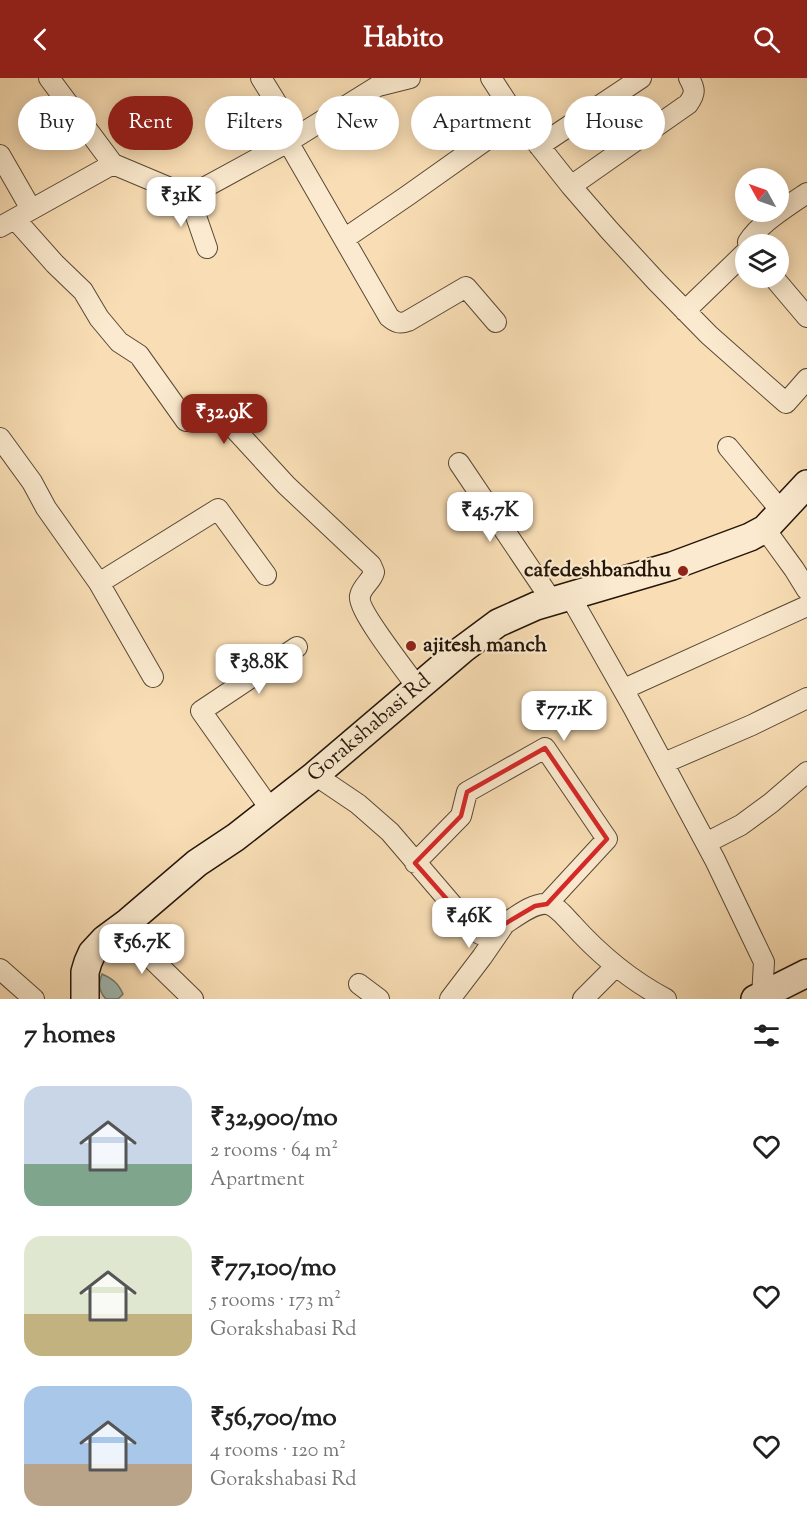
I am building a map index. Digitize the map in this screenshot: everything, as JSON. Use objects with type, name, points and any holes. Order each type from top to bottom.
[{"type":"street","points":[[49,78],[113,164],[189,196],[207,248]]},
{"type":"street","points":[[261,78],[270,96]]},
{"type":"street","points":[[303,132],[378,86],[410,78]]},
{"type":"street","points":[[491,78],[503,96]]},
{"type":"street","points":[[552,137],[640,78]]},
{"type":"street","points":[[571,186],[688,104],[694,96],[694,87],[689,78]]},
{"type":"street","points":[[189,196],[272,150]]},
{"type":"street","points":[[298,150],[344,239],[394,322],[400,324],[408,321],[466,287],[496,322]]},
{"type":"street","points":[[344,239],[472,150]]},
{"type":"street","points":[[542,150],[571,186],[656,281],[709,335],[786,403],[807,379]]},
{"type":"street","points":[[0,155],[15,218],[55,264],[83,291],[99,318],[119,342],[139,355],[186,421],[212,411],[219,412],[286,485],[371,565],[374,572],[373,578],[363,588],[359,598],[361,606],[418,688]]},
{"type":"street","points":[[15,218],[113,164]]},
{"type":"street","points":[[754,234],[782,210],[807,193]]},
{"type":"street","points":[[685,310],[735,262]]},
{"type":"street","points":[[782,288],[807,317]]},
{"type":"street","points":[[0,438],[99,583],[153,677]]},
{"type":"street","points":[[728,447],[773,521],[794,569],[807,590]]},
{"type":"street","points":[[459,463],[561,599],[624,689],[706,843],[764,962],[760,998]]},
{"type":"street","name":"Gorakshabasi Rd","points":[[85,999],[86,972],[92,953],[105,939],[129,922],[197,863],[236,837],[315,775],[463,649],[498,623],[536,606],[672,566],[722,548],[773,521],[807,484]]},
{"type":"street","points":[[99,583],[218,509],[266,575]]},
{"type":"street","points":[[624,689],[807,606]]},
{"type":"street","points":[[271,810],[201,711],[297,647]]},
{"type":"street","points":[[664,763],[752,725],[807,698]]},
{"type":"street","points":[[415,863],[461,816],[467,792],[545,748],[607,839],[547,904]]},
{"type":"street","points":[[706,843],[741,825],[807,772]]},
{"type":"street","points":[[315,775],[358,804],[390,832],[473,929],[480,934],[491,932],[535,906],[547,904],[558,909],[586,940],[616,966],[650,991],[666,999]]},
{"type":"street","points":[[129,922],[154,961],[193,999]]},
{"type":"street","points":[[450,999],[506,922]]},
{"type":"street","points":[[583,999],[616,966]]},
{"type":"street","points":[[0,969],[34,999]]},
{"type":"street","points":[[760,998],[807,973]]},
{"type":"street","points":[[359,984],[379,999]]},
{"type":"highlighted area","points":[[545,748],[607,839],[547,904],[535,906],[491,932],[473,929],[415,863],[461,816],[467,792]]},
{"type":"water","points":[[102,974],[119,987],[123,994],[118,999],[106,999],[102,993],[100,981]]},
{"type":"place","name":"cafedeshbandhu","points":[[683,571]]},
{"type":"place","name":"ajitesh manch","points":[[411,646]]}]
